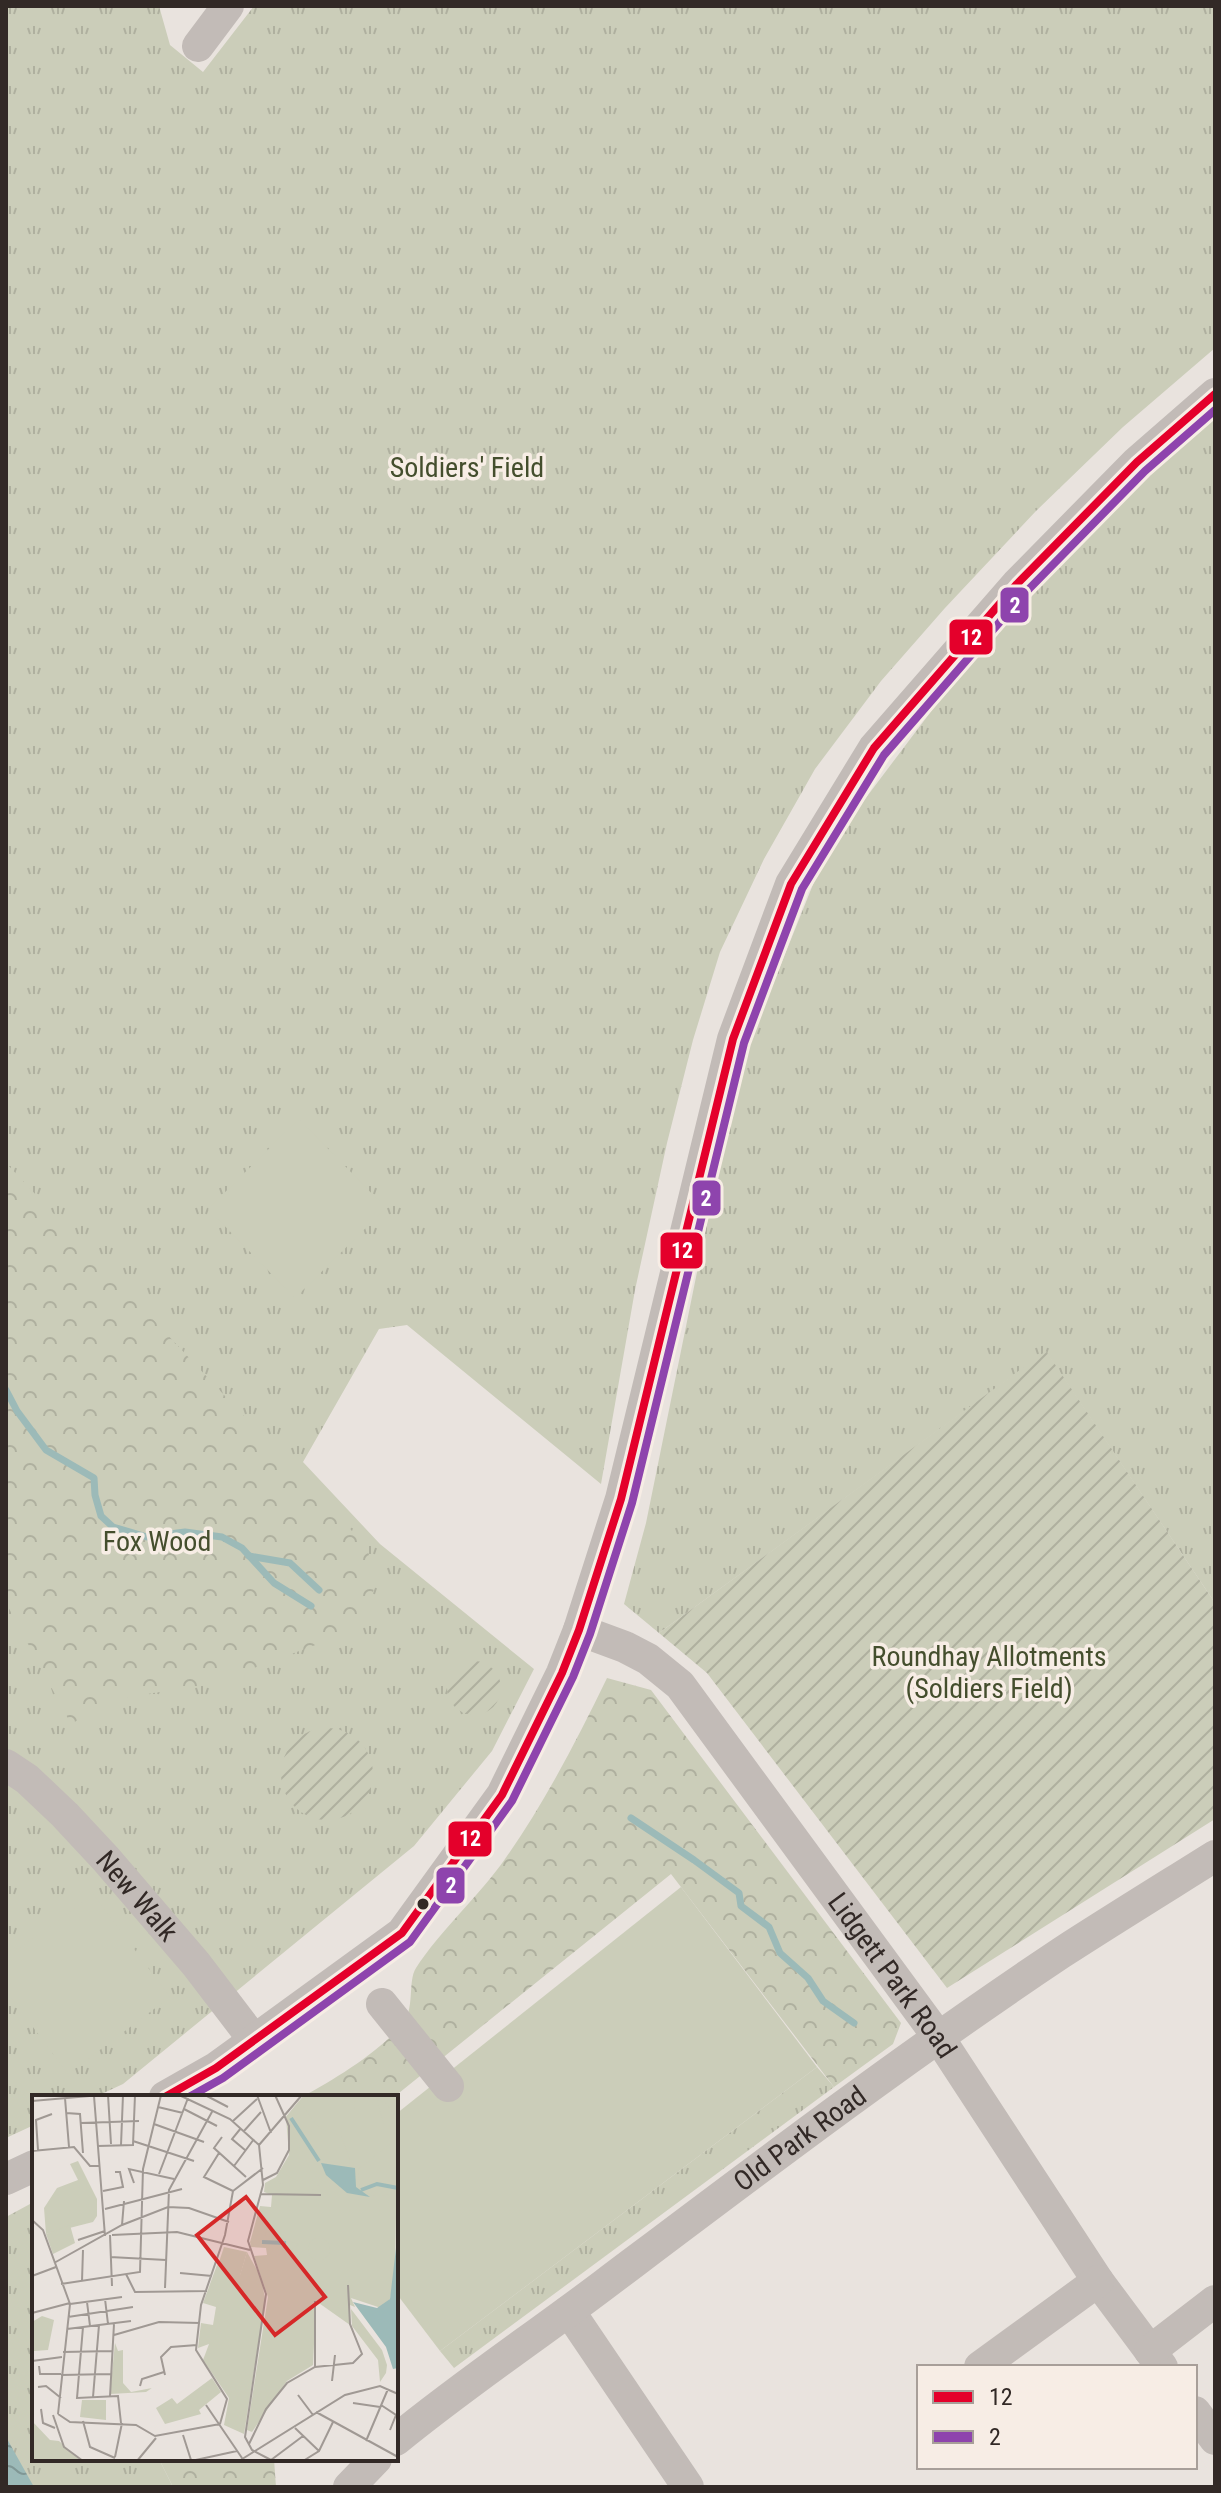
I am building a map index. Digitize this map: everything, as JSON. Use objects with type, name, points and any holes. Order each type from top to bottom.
[{"type":"street","points":[[198,46],[228,6]]},
{"type":"street","points":[[169,2095],[197,2080],[402,1933],[502,1795],[562,1673],[621,1499],[733,1039],[791,884],[884,736],[1017,584],[1137,462],[1215,394]]},
{"type":"street","name":"Lidgett Park Road","points":[[579,1630],[648,1659],[680,1685],[939,2038],[1098,2281],[1156,2359]]},
{"type":"street","name":"New Walk","points":[[6,1765],[48,1798],[96,1848],[196,1964],[254,2040]]},
{"type":"street","name":"Old Park Road","points":[[398,2438],[445,2400],[782,2150],[939,2038],[1062,1953],[1215,1856]]},
{"type":"street","points":[[382,2004],[448,2086]]},
{"type":"street","points":[[6,2179],[32,2167]]},
{"type":"street","points":[[983,2365],[1098,2281]]},
{"type":"street","points":[[1156,2359],[1215,2301]]},
{"type":"street","points":[[569,2311],[688,2487]]},
{"type":"street","points":[[1197,2415],[1215,2439]]},
{"type":"street","points":[[349,2487],[374,2461]]},
{"type":"green space","name":"Soldiers' Field","points":[[6,6],[159,6],[170,45],[203,72],[254,6],[1215,6],[1215,348],[1123,427],[1036,511],[945,608],[881,681],[815,769],[764,859],[720,952],[693,1040],[635,1290],[601,1484],[407,1325],[379,1329],[303,1462],[380,1544],[534,1669],[492,1751],[414,1846],[123,2084],[99,2095],[32,2095],[32,2126],[6,2138]]},
{"type":"green space","points":[[1215,418],[1215,1603],[1046,1352],[659,1633],[624,1604],[646,1523],[731,1105],[753,1034],[818,872],[862,803],[966,665],[1036,586],[1150,475]]},
{"type":"green space","points":[[299,1119],[386,1208],[295,1298],[208,1209]]},
{"type":"green space","name":"Fox Wood","points":[[6,1163],[367,1547],[376,1584],[360,1624],[318,1644],[211,1684],[115,1699],[71,1724],[6,1603]]},
{"type":"green space","name":"Roundhay Allotments (Soldiers Field)","points":[[1046,1351],[1215,1603],[1215,1819],[947,1988],[707,1673],[659,1633]]},
{"type":"green space","points":[[474,1661],[493,1669],[501,1688],[493,1707],[474,1715],[455,1707],[447,1688],[455,1669]]},
{"type":"green space","points":[[607,1678],[651,1690],[901,2023],[893,2044],[834,2087],[671,1874],[396,2095],[305,2095],[367,2056],[401,2026],[408,2012],[416,1968],[495,1873],[520,1837]]},
{"type":"green space","points":[[318,1728],[336,1728],[353,1735],[366,1748],[373,1774],[366,1800],[353,1813],[336,1820],[318,1820],[301,1813],[288,1800],[281,1783],[281,1765],[288,1748],[301,1735]]},
{"type":"green space","points":[[681,1887],[817,2067],[440,2351],[398,2296],[398,2112]]},
{"type":"green space","points":[[93,1894],[170,1997],[68,2074],[6,1991],[6,1959]]},
{"type":"green space","points":[[817,2067],[834,2087],[454,2368],[440,2351]]},
{"type":"green space","points":[[30,2204],[32,2208],[32,2461],[160,2461],[173,2487],[6,2487],[6,2217]]},
{"type":"green space","points":[[160,2461],[274,2461],[276,2487],[173,2487]]},
{"type":"water","points":[[6,2437],[34,2487],[6,2487]]},
{"type":"waterway","points":[[6,1390],[17,1411],[46,1450],[94,1478],[101,1516],[113,1527],[147,1537],[185,1532],[222,1537],[242,1548],[274,1583],[311,1606]]},
{"type":"waterway","points":[[249,1556],[290,1563],[319,1590]]},
{"type":"waterway","points":[[631,1818],[739,1893],[741,1906],[769,1927],[780,1953],[808,1978],[823,2001],[854,2023]]},
{"type":"transit line","name":"12","points":[[169,2095],[216,2068],[402,1933],[502,1795],[562,1673],[621,1499],[733,1039],[791,884],[874,748],[1017,584],[1137,462],[1215,394]]},
{"type":"transit line","name":"2","points":[[193,2095],[223,2078],[410,1942],[512,1801],[573,1677],[632,1503],[744,1043],[802,889],[884,755],[1026,592],[1145,471],[1215,410]]}]
